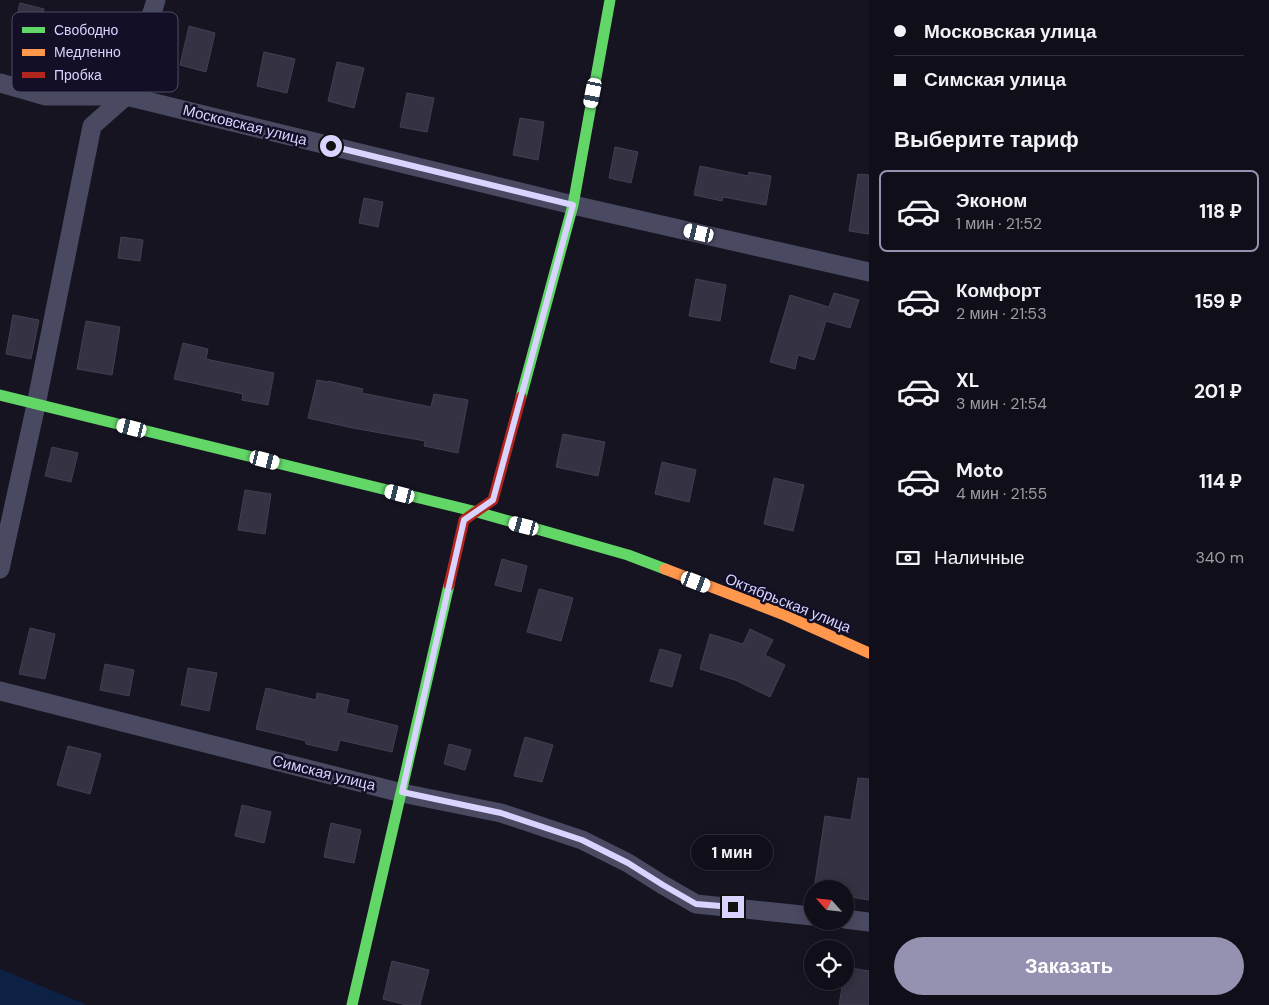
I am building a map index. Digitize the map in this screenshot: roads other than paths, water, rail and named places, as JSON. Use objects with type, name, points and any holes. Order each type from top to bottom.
[{"type":"street","points":[[152,12],[156,0]]},
{"type":"street","points":[[352,1005],[464,520],[493,500],[573,205],[610,0]]},
{"type":"street","name":"Московская улица","points":[[32,92],[46,96],[126,96],[573,205],[869,272]]},
{"type":"street","points":[[0,570],[36,405],[92,126],[126,96],[127,92]]},
{"type":"street","name":"Октябрьская улица","points":[[0,396],[477,512],[628,555],[782,614],[869,653]]},
{"type":"street","name":"Симская улица","points":[[0,692],[402,792],[501,813],[582,840],[628,863],[696,904],[804,915]]},
{"type":"street","points":[[854,920],[869,922]]},
{"type":"water","points":[[0,969],[87,1005],[0,1005]]}]
